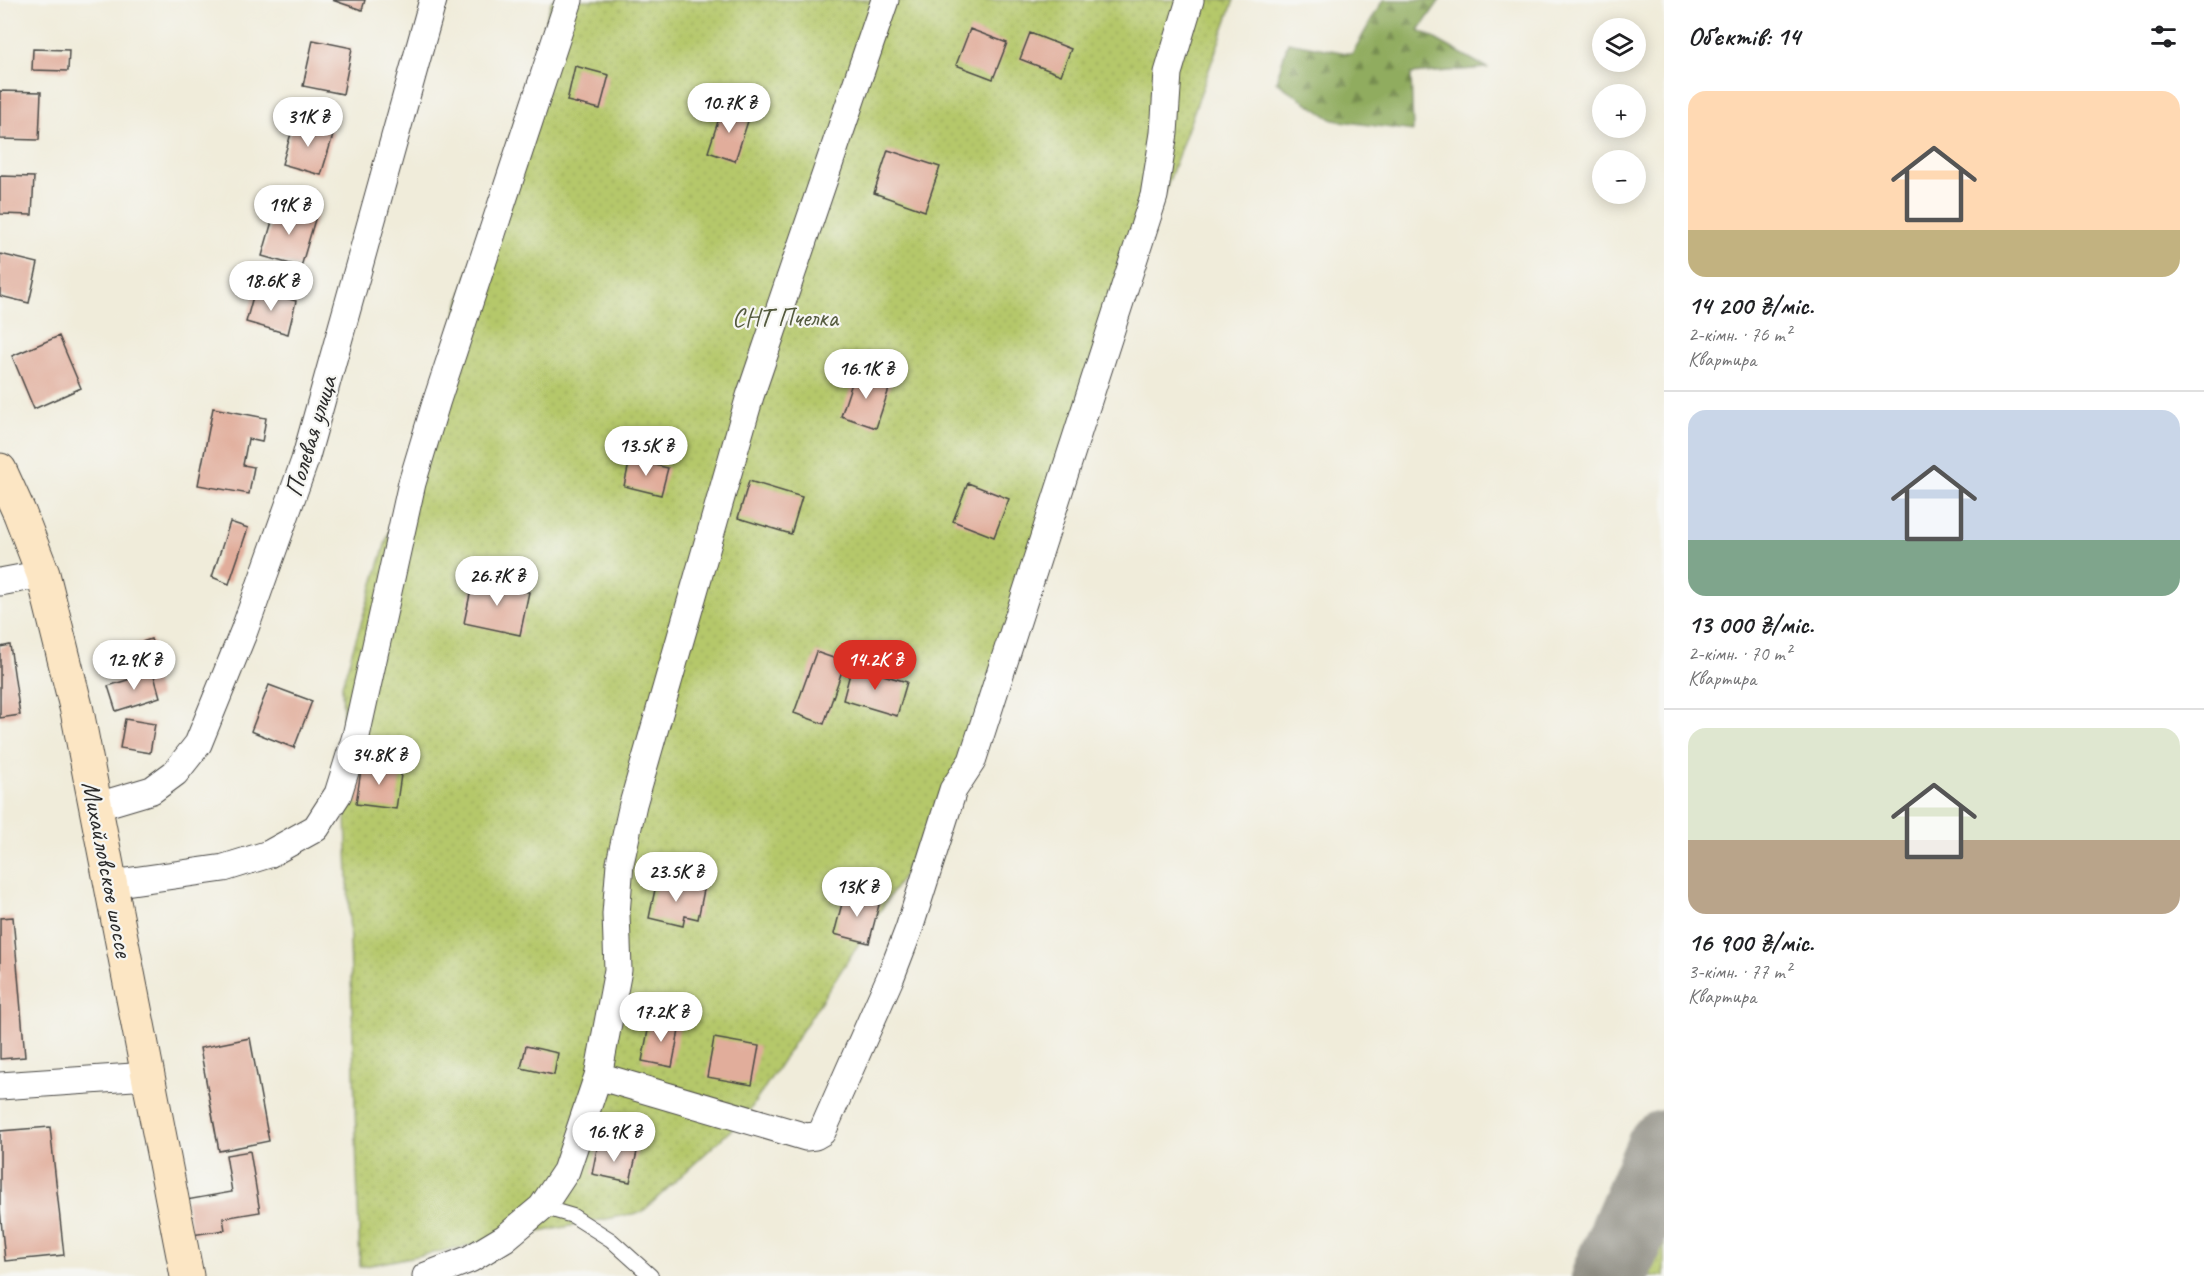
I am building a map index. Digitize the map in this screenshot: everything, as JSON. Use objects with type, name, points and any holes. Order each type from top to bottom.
[{"type":"main road","name":"Михайловское шоссе","points":[[0,470],[43,574],[77,711],[187,1276]]},
{"type":"street","name":"Полевая улица","points":[[95,807],[152,790],[175,773],[198,744],[244,631],[304,460],[433,0]]},
{"type":"street","points":[[111,884],[224,868],[269,854],[316,828],[338,794],[356,736],[412,483],[568,0]]},
{"type":"street","points":[[426,1276],[470,1259],[505,1238],[542,1207],[566,1171],[598,1076],[618,970],[616,914],[618,883],[633,804],[750,396],[885,0]]},
{"type":"street","points":[[598,1076],[806,1137],[822,1132],[891,976],[909,929],[953,790],[972,761],[1154,196],[1164,133],[1168,73],[1190,0]]},
{"type":"street","points":[[0,582],[43,574]]},
{"type":"street","points":[[0,1086],[148,1076]]},
{"type":"lane","points":[[542,1207],[573,1216],[611,1240],[651,1276]]},
{"type":"green space","name":"СНТ Пчелка","points":[[552,0],[1234,0],[939,821],[746,1116],[642,1212],[360,1267],[342,685]]},
{"type":"green space","points":[[1383,0],[1440,0],[1419,30],[1487,68],[1411,74],[1413,131],[1333,120],[1276,82],[1288,42],[1352,54]]},
{"type":"green space","points":[[1664,1227],[1664,1276],[1642,1276]]},
{"type":"building","points":[[332,0],[365,0],[362,10]]},
{"type":"building","points":[[970,29],[1007,43],[993,79],[956,65]]},
{"type":"building","points":[[1030,33],[1071,49],[1061,75],[1020,59]]},
{"type":"building","points":[[313,40],[352,48],[343,94],[303,86]]},
{"type":"building","points":[[33,49],[69,50],[68,71],[32,70]]},
{"type":"building","points":[[575,66],[609,75],[600,109],[567,101]]},
{"type":"building","points":[[0,91],[41,92],[39,140],[0,139]]},
{"type":"building","points":[[723,106],[750,115],[735,161],[708,152]]},
{"type":"building","points":[[295,120],[334,132],[321,175],[282,164]]},
{"type":"building","points":[[888,150],[940,167],[925,211],[874,193]]},
{"type":"building","points":[[0,176],[34,177],[32,215],[0,214]]},
{"type":"building","points":[[277,204],[316,216],[301,267],[262,256]]},
{"type":"building","points":[[0,254],[38,263],[29,303],[0,296]]},
{"type":"building","points":[[255,289],[296,301],[288,334],[246,322]]},
{"type":"building","points":[[59,336],[81,388],[34,409],[12,356]]},
{"type":"building","points":[[856,371],[891,383],[876,428],[841,416]]},
{"type":"building","points":[[213,408],[266,418],[262,442],[248,439],[243,465],[254,467],[249,494],[198,485]]},
{"type":"building","points":[[630,459],[668,468],[661,495],[624,486]]},
{"type":"building","points":[[749,481],[802,497],[791,534],[738,518]]},
{"type":"building","points":[[968,483],[1009,499],[994,537],[953,521]]},
{"type":"building","points":[[230,522],[248,528],[229,584],[212,577]]},
{"type":"building","points":[[473,580],[529,592],[520,635],[464,623]]},
{"type":"building","points":[[151,639],[159,662],[120,676],[113,652]]},
{"type":"building","points":[[10,645],[20,715],[0,718],[0,647]]},
{"type":"building","points":[[816,652],[845,662],[824,724],[794,713]]},
{"type":"building","points":[[852,666],[907,682],[897,716],[843,700]]},
{"type":"building","points":[[153,672],[160,697],[116,711],[108,686]]},
{"type":"building","points":[[269,685],[312,701],[294,748],[251,731]]},
{"type":"building","points":[[125,719],[155,724],[150,753],[120,748]]},
{"type":"building","points":[[362,763],[402,768],[396,809],[356,804]]},
{"type":"building","points":[[657,880],[704,890],[698,919],[685,916],[683,926],[649,918]]},
{"type":"building","points":[[845,892],[880,901],[869,943],[834,934]]},
{"type":"building","points":[[13,917],[25,1057],[0,1059],[0,918]]},
{"type":"building","points":[[650,1020],[680,1025],[672,1067],[642,1061]]},
{"type":"building","points":[[250,1038],[269,1141],[219,1151],[200,1048]]},
{"type":"building","points":[[714,1038],[759,1046],[752,1085],[707,1077]]},
{"type":"building","points":[[526,1046],[558,1053],[554,1075],[521,1068]]},
{"type":"building","points":[[50,1127],[64,1255],[5,1261],[0,1209],[0,1131]]},
{"type":"building","points":[[598,1144],[637,1152],[630,1182],[592,1174]]},
{"type":"building","points":[[250,1151],[260,1212],[223,1218],[225,1230],[192,1235],[186,1200],[232,1192],[226,1155]]},
{"type":"taxiway","points":[[1609,1276],[1664,1148]]}]
